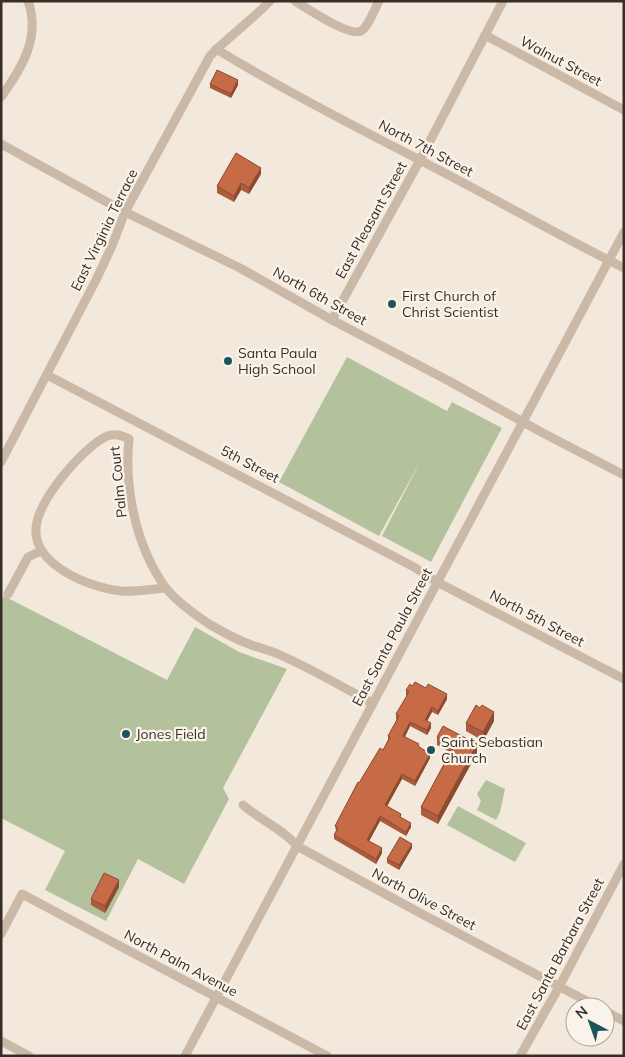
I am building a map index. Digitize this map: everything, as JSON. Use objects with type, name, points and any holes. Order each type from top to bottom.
[{"type":"street","points":[[1,97],[28,53],[32,40],[33,20],[28,1]]},
{"type":"street","name":"East Virginia Terrace","points":[[1,462],[108,255],[125,212],[210,56],[270,1]]},
{"type":"street","points":[[295,1],[352,32],[357,32],[366,26],[379,1]]},
{"type":"street","name":"East Pleasant Street","points":[[332,320],[420,160],[503,1]]},
{"type":"street","name":"Walnut Street","points":[[485,35],[624,110]]},
{"type":"street","name":"North 7th Street","points":[[216,49],[262,77],[624,268]]},
{"type":"street","name":"North 6th Street","points":[[1,144],[125,212],[240,268],[332,320],[624,475]]},
{"type":"street","name":"East Santa Paula Street","points":[[185,1056],[624,232]]},
{"type":"street","name":"5th Street","points":[[47,375],[406,562],[438,582]]},
{"type":"street","name":"Palm Court","points":[[42,551],[37,540],[37,524],[59,482],[72,464],[108,435],[121,434],[129,439],[128,462],[135,517],[149,559],[166,588],[183,604],[217,628],[248,644],[277,654],[372,703]]},
{"type":"street","points":[[8,594],[28,557],[42,551],[64,570],[87,583],[119,590],[166,588]]},
{"type":"street","name":"North 5th Street","points":[[438,582],[624,679]]},
{"type":"street","name":"North Olive Street","points":[[243,805],[254,815],[289,836],[297,846],[578,997]]},
{"type":"street","name":"East Santa Barbara Street","points":[[520,1056],[624,864]]},
{"type":"street","name":"North Palm Avenue","points":[[1,934],[22,894],[327,1056]]},
{"type":"street","points":[[1,1041],[29,1056]]},
{"type":"green space","points":[[347,357],[447,411],[452,402],[502,428],[431,562],[382,536],[421,460],[379,536],[279,482]]},
{"type":"green space","name":"Jones Field","points":[[4,596],[167,680],[195,627],[239,652],[287,669],[223,788],[229,799],[184,884],[138,859],[106,921],[45,890],[65,851],[1,818],[1,601]]},
{"type":"green space","points":[[486,780],[505,789],[500,812],[496,820],[477,810],[481,801],[477,794]]},
{"type":"green space","points":[[458,806],[526,843],[515,862],[447,825]]},
{"type":"building","points":[[217,70],[238,80],[231,94],[210,84]]},
{"type":"building","points":[[236,153],[261,168],[249,188],[241,183],[234,196],[217,186]]},
{"type":"building","points":[[415,682],[426,688],[428,684],[447,694],[438,711],[432,707],[425,720],[431,723],[427,730],[410,722],[403,736],[419,744],[418,746],[430,754],[415,781],[402,774],[385,805],[401,814],[400,817],[411,823],[406,832],[380,816],[367,840],[382,848],[376,859],[334,835],[338,828],[335,826],[358,782],[380,748],[383,750],[399,716],[396,714],[409,692],[406,690],[410,684],[412,686]]},
{"type":"building","points":[[476,705],[480,708],[482,705],[494,712],[483,732],[466,723]]},
{"type":"building","points":[[443,726],[477,744],[438,816],[421,807],[454,746],[437,737]]},
{"type":"building","points":[[400,837],[412,844],[399,865],[387,859]]},
{"type":"building","points":[[104,873],[119,880],[105,906],[91,899]]},
{"type":"place","name":"First Church of Christ Scientist","points":[[392,304]]},
{"type":"place","name":"Santa Paula High School","points":[[228,361]]},
{"type":"place","name":"Jones Field","points":[[126,734]]},
{"type":"place","name":"Saint Sebastian Church","points":[[431,750]]}]
